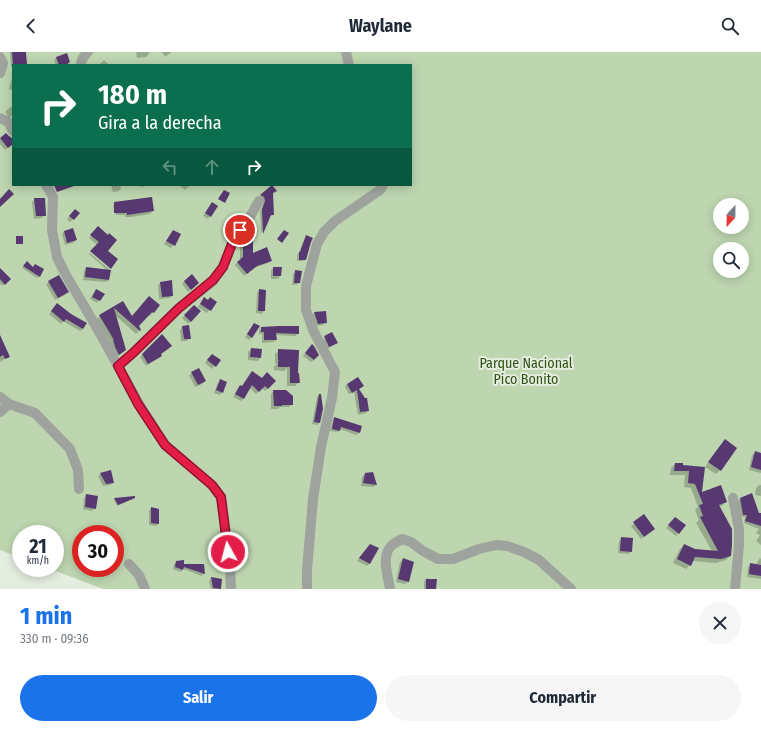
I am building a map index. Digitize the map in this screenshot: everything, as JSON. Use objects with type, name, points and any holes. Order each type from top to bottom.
[{"type":"street","points":[[81,64],[82,59],[88,52]]},
{"type":"street","points":[[346,52],[349,64]]},
{"type":"street","points":[[0,57],[3,63],[0,73]]},
{"type":"street","points":[[0,118],[8,122],[12,129]]},
{"type":"street","points":[[46,186],[52,197],[53,203],[52,230],[57,257],[138,404],[165,445],[212,485],[221,497],[230,565],[231,589]]},
{"type":"street","points":[[307,589],[307,570],[313,499],[321,447],[332,398],[335,372],[314,332],[306,310],[306,286],[317,244],[324,232],[335,221],[380,190],[382,186]]},
{"type":"street","points":[[118,366],[179,308],[213,280],[223,267],[235,236],[246,224],[259,201]]},
{"type":"street","points":[[0,397],[9,404],[35,413],[70,449],[78,470],[79,489]]},
{"type":"street","points":[[0,412],[9,404]]},
{"type":"street","points":[[733,498],[739,529],[735,589]]},
{"type":"street","points":[[390,589],[385,558],[391,546],[402,538],[438,559],[454,559],[479,549],[496,545],[507,546],[524,552],[538,560],[571,589]]},
{"type":"street","points":[[130,564],[139,575],[145,589]]},
{"type":"green space","name":"Parque Nacional Pico Bonito","points":[[0,52],[761,52],[761,589],[103,589],[64,574],[64,525],[12,525],[12,555],[0,550]]},
{"type":"building","points":[[12,52],[26,52],[27,64],[13,64]]},
{"type":"building","points":[[67,53],[70,62],[68,64],[59,64],[56,57]]},
{"type":"building","points":[[6,133],[12,138],[12,145],[8,148],[0,138]]},
{"type":"building","points":[[54,186],[74,186],[57,192]]},
{"type":"building","points":[[271,186],[273,186],[277,191],[273,193],[274,215],[271,215],[263,234],[262,209],[265,201],[264,197],[260,195]]},
{"type":"building","points":[[9,189],[14,194],[0,207],[0,199]]},
{"type":"building","points":[[224,190],[230,193],[225,203],[218,199]]},
{"type":"building","points":[[152,197],[154,211],[127,215],[127,213],[114,213],[114,202]]},
{"type":"building","points":[[34,198],[45,198],[46,216],[36,216]]},
{"type":"building","points":[[212,202],[218,206],[211,217],[205,213]]},
{"type":"building","points":[[75,209],[80,213],[74,220],[69,216]]},
{"type":"building","points":[[98,226],[108,235],[109,233],[117,240],[108,251],[118,259],[111,269],[90,251],[99,242],[90,235]]},
{"type":"building","points":[[73,228],[77,240],[67,243],[64,231]]},
{"type":"building","points":[[173,230],[181,234],[175,246],[166,241]]},
{"type":"building","points":[[284,230],[289,233],[282,243],[277,239]]},
{"type":"building","points":[[306,235],[313,238],[306,260],[299,260],[299,252]]},
{"type":"building","points":[[16,236],[23,236],[23,244],[16,244]]},
{"type":"building","points":[[243,239],[253,239],[253,253],[267,247],[272,261],[257,266],[247,274],[237,262],[243,257]]},
{"type":"building","points":[[27,261],[33,267],[35,264],[44,269],[40,277],[23,266]]},
{"type":"building","points":[[86,267],[111,270],[109,280],[85,277]]},
{"type":"building","points":[[273,267],[282,267],[281,276],[273,276]]},
{"type":"building","points":[[0,268],[11,279],[5,285],[0,279]]},
{"type":"building","points":[[295,270],[302,271],[300,283],[294,283]]},
{"type":"building","points":[[192,274],[199,283],[191,290],[184,281]]},
{"type":"building","points":[[59,275],[69,292],[58,298],[48,281]]},
{"type":"building","points":[[172,280],[173,296],[162,297],[160,282]]},
{"type":"building","points":[[96,289],[105,294],[100,301],[92,297]]},
{"type":"building","points":[[259,289],[266,290],[265,311],[258,311]]},
{"type":"building","points":[[149,296],[160,305],[154,313],[152,312],[139,326],[140,331],[114,308],[126,350],[119,355],[113,339],[114,340],[99,315],[123,301],[132,316]]},
{"type":"building","points":[[204,297],[208,300],[210,297],[217,302],[211,311],[200,304]]},
{"type":"building","points":[[57,303],[71,314],[87,323],[83,329],[66,319],[64,322],[51,311]]},
{"type":"building","points":[[194,305],[201,311],[191,322],[184,315]]},
{"type":"building","points":[[326,311],[327,323],[318,324],[314,312]]},
{"type":"building","points":[[254,323],[260,326],[252,338],[247,334]]},
{"type":"building","points":[[189,325],[191,339],[184,339],[182,326]]},
{"type":"building","points":[[299,326],[299,334],[276,333],[277,340],[264,340],[264,332],[261,332],[261,327]]},
{"type":"building","points":[[332,332],[338,343],[329,347],[324,336]]},
{"type":"building","points":[[162,334],[172,346],[161,354],[162,356],[148,364],[142,354]]},
{"type":"building","points":[[0,335],[10,357],[5,359],[3,355],[0,357]]},
{"type":"building","points":[[312,344],[319,355],[314,360],[305,353]]},
{"type":"building","points":[[251,348],[262,349],[261,358],[250,357]]},
{"type":"building","points":[[278,349],[299,350],[298,373],[300,383],[290,383],[290,366],[278,367]]},
{"type":"building","points":[[212,354],[221,360],[216,367],[207,360]]},
{"type":"building","points":[[199,368],[206,381],[198,385],[191,372]]},
{"type":"building","points":[[252,371],[262,378],[267,372],[276,381],[268,389],[265,386],[259,392],[252,385],[244,399],[235,394],[240,385],[242,386]]},
{"type":"building","points":[[358,377],[364,386],[359,389],[365,398],[367,398],[369,411],[360,412],[357,390],[352,393],[347,384]]},
{"type":"building","points":[[220,379],[227,382],[223,393],[216,390]]},
{"type":"building","points":[[273,390],[286,390],[293,396],[293,405],[274,406]]},
{"type":"building","points":[[319,394],[321,394],[323,409],[320,423],[314,422]]},
{"type":"building","points":[[334,417],[362,426],[360,433],[341,427],[340,431],[332,429]]},
{"type":"building","points":[[725,439],[737,448],[721,471],[708,462]]},
{"type":"building","points":[[755,451],[761,453],[761,470],[751,467]]},
{"type":"building","points":[[675,463],[705,467],[702,492],[721,485],[727,502],[719,505],[732,529],[731,556],[721,559],[695,557],[691,566],[677,559],[684,544],[695,549],[718,551],[700,517],[703,516],[699,505],[703,504],[695,484],[688,483],[689,471],[674,471]]},
{"type":"building","points":[[111,470],[114,483],[106,484],[100,473]]},
{"type":"building","points":[[373,472],[377,485],[363,483],[365,473]]},
{"type":"building","points":[[752,493],[759,513],[761,513],[761,526],[745,521],[747,515],[743,515],[740,498]]},
{"type":"building","points":[[86,494],[98,496],[96,509],[85,507]]},
{"type":"building","points":[[135,496],[135,498],[118,505],[114,498]]},
{"type":"building","points":[[151,507],[159,509],[159,524],[151,523]]},
{"type":"building","points":[[644,514],[655,529],[644,537],[633,522]]},
{"type":"building","points":[[675,517],[686,525],[679,534],[668,525]]},
{"type":"building","points":[[621,537],[633,538],[632,552],[620,551]]},
{"type":"building","points":[[370,544],[379,548],[370,564],[359,558]]},
{"type":"building","points":[[403,558],[414,562],[409,582],[398,579]]},
{"type":"building","points":[[184,560],[184,564],[204,564],[205,574],[184,567],[183,570],[175,567],[176,561]]},
{"type":"building","points":[[750,563],[761,565],[761,576],[749,574]]},
{"type":"building","points":[[211,577],[222,579],[221,589],[213,588]]},
{"type":"building","points":[[426,579],[437,579],[436,589],[426,589]]},
{"type":"route","points":[[228,552],[221,497],[212,485],[165,445],[138,404],[118,366],[179,308],[213,280],[223,267],[235,236],[240,230]]}]
